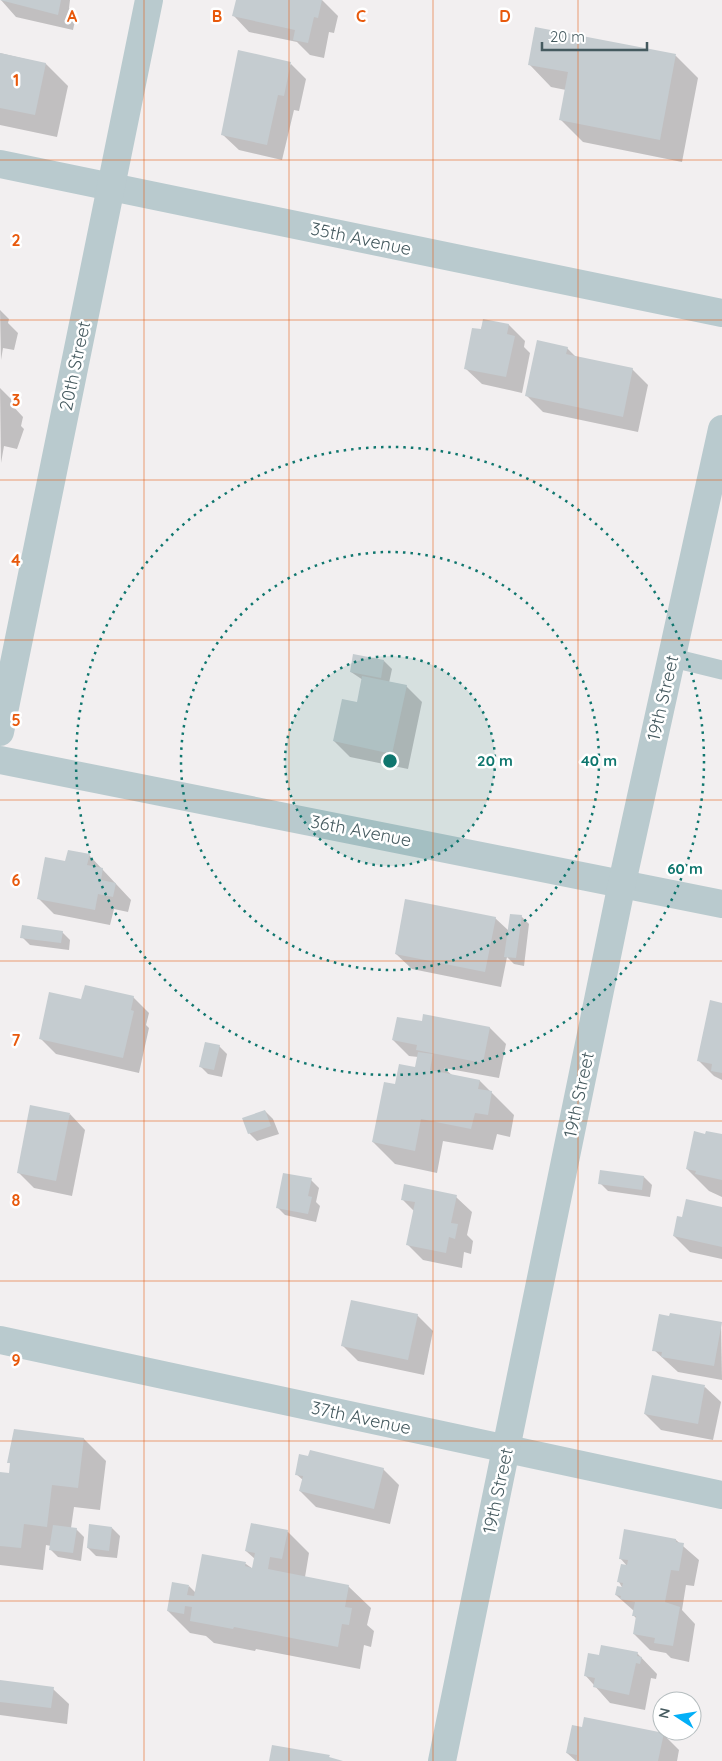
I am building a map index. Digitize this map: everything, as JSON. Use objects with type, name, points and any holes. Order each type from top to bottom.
[{"type":"street","name":"20th Street","points":[[0,732],[149,0]]},
{"type":"street","name":"35th Avenue","points":[[0,164],[112,189],[722,313]]},
{"type":"street","name":"19th Street","points":[[442,1761],[622,883],[722,429]]},
{"type":"street","name":"36th Avenue","points":[[0,760],[722,904]]},
{"type":"street","name":"37th Avenue","points":[[0,1340],[722,1495]]},
{"type":"lane","points":[[672,658],[722,670]]},
{"type":"building","points":[[0,0],[61,0],[58,15]]},
{"type":"building","points":[[236,0],[322,0],[318,18],[314,17],[308,43],[293,40],[295,30],[232,16]]},
{"type":"building","points":[[535,27],[676,54],[660,140],[559,120],[568,72],[528,65]]},
{"type":"building","points":[[238,50],[291,62],[284,96],[278,95],[267,145],[221,135]]},
{"type":"building","points":[[0,53],[46,63],[35,115],[0,108]]},
{"type":"building","points":[[483,319],[509,324],[507,334],[515,336],[506,377],[464,369],[472,328],[481,329]]},
{"type":"building","points":[[537,340],[568,347],[566,354],[633,368],[623,417],[525,396]]},
{"type":"building","points":[[353,654],[384,660],[381,678],[350,672]]},
{"type":"building","points":[[362,676],[407,685],[392,754],[333,741],[342,699],[357,702]]},
{"type":"building","points":[[68,850],[90,854],[87,865],[103,868],[101,880],[116,883],[113,897],[98,894],[95,910],[37,899],[45,857],[65,861]]},
{"type":"building","points":[[405,899],[496,917],[485,972],[395,954]]},
{"type":"building","points":[[510,914],[522,915],[516,958],[504,957]]},
{"type":"building","points":[[22,925],[63,931],[61,943],[20,938]]},
{"type":"building","points":[[85,985],[134,996],[131,1010],[134,1011],[123,1058],[39,1039],[49,992],[81,999]]},
{"type":"building","points":[[710,1000],[722,1003],[722,1073],[711,1071],[712,1064],[697,1061]]},
{"type":"building","points":[[423,1014],[490,1027],[483,1063],[416,1050],[417,1045],[392,1040],[397,1017],[422,1021]]},
{"type":"building","points":[[205,1042],[220,1045],[214,1070],[199,1067]]},
{"type":"building","points":[[418,1052],[433,1054],[430,1070],[480,1080],[478,1089],[492,1091],[488,1115],[475,1113],[471,1129],[421,1119],[415,1151],[372,1142],[384,1082],[395,1084],[399,1064],[415,1067]]},
{"type":"building","points":[[30,1105],[70,1113],[56,1181],[17,1173]]},
{"type":"building","points":[[265,1110],[271,1126],[248,1134],[242,1118]]},
{"type":"building","points":[[694,1131],[705,1134],[706,1131],[722,1134],[722,1180],[695,1174],[696,1171],[686,1169]]},
{"type":"building","points":[[600,1170],[644,1176],[642,1190],[598,1184]]},
{"type":"building","points":[[283,1173],[312,1178],[308,1196],[312,1197],[308,1214],[276,1208]]},
{"type":"building","points":[[404,1184],[457,1195],[451,1223],[458,1224],[455,1239],[449,1237],[446,1253],[406,1245],[415,1202],[401,1200]]},
{"type":"building","points":[[686,1199],[722,1207],[722,1247],[673,1236],[677,1216],[682,1217]]},
{"type":"building","points":[[351,1300],[418,1314],[408,1360],[341,1346]]},
{"type":"building","points":[[670,1313],[722,1322],[714,1366],[661,1357],[662,1352],[652,1351],[659,1314],[669,1316]]},
{"type":"building","points":[[652,1375],[705,1385],[698,1424],[644,1414]]},
{"type":"building","points":[[14,1429],[84,1438],[78,1488],[52,1485],[47,1527],[24,1524],[21,1548],[0,1546],[0,1472],[9,1473],[10,1463],[7,1463]]},
{"type":"building","points":[[310,1450],[384,1468],[374,1509],[299,1491],[303,1476],[295,1475],[299,1454],[308,1456]]},
{"type":"building","points":[[251,1523],[288,1530],[282,1559],[270,1557],[268,1569],[349,1585],[345,1607],[352,1608],[349,1625],[342,1624],[338,1647],[234,1627],[233,1629],[190,1621],[192,1607],[185,1606],[184,1614],[167,1611],[172,1582],[189,1585],[187,1595],[194,1596],[202,1554],[246,1562],[245,1566],[252,1568],[255,1553],[245,1551]]},
{"type":"building","points":[[89,1524],[112,1527],[109,1551],[87,1548]]},
{"type":"building","points":[[53,1525],[77,1528],[73,1553],[49,1550]]},
{"type":"building","points":[[624,1529],[676,1539],[676,1542],[684,1543],[679,1571],[671,1570],[665,1602],[680,1607],[673,1646],[654,1643],[655,1638],[633,1634],[636,1616],[632,1616],[635,1602],[620,1599],[621,1596],[615,1595],[617,1586],[622,1587],[623,1583],[617,1582],[621,1564],[627,1565],[628,1560],[619,1559]]},
{"type":"building","points":[[601,1645],[638,1652],[637,1656],[642,1657],[640,1664],[636,1663],[629,1695],[593,1687],[595,1678],[584,1676],[588,1653],[599,1655]]},
{"type":"building","points":[[0,1680],[54,1687],[51,1708],[0,1702]]},
{"type":"building","points":[[584,1717],[652,1731],[652,1741],[662,1741],[658,1761],[576,1761],[577,1755],[566,1753],[572,1725],[582,1727]]},
{"type":"building","points":[[272,1745],[330,1755],[329,1757],[343,1761],[269,1761]]}]
